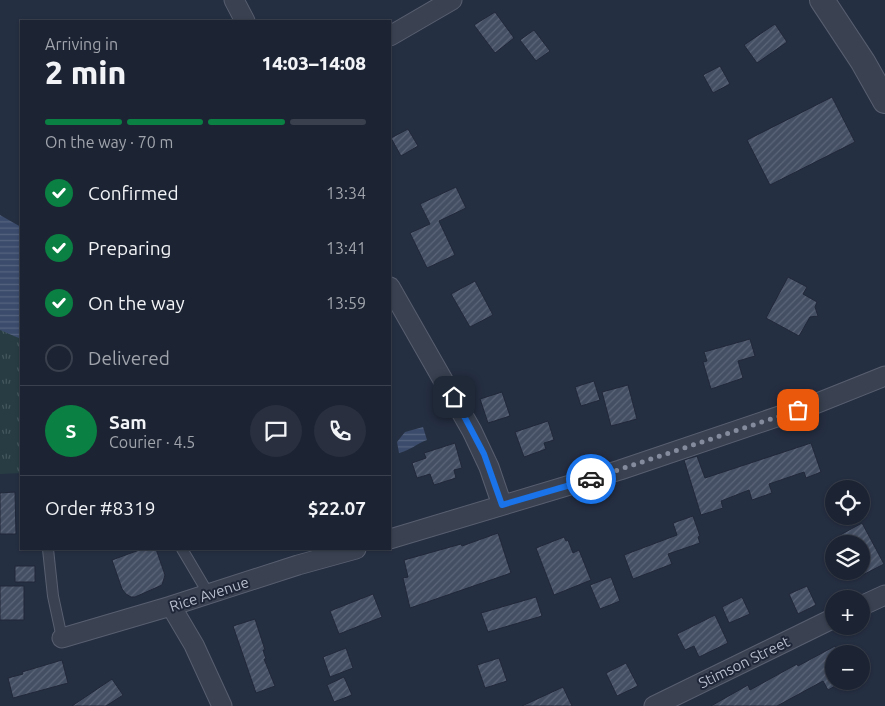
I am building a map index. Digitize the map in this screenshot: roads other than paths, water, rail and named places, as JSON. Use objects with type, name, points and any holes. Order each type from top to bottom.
[{"type":"street","points":[[234,0],[244,20]]},
{"type":"street","points":[[391,35],[452,0]]},
{"type":"street","points":[[822,0],[885,101]]},
{"type":"street","points":[[391,289],[472,431],[489,467],[502,505]]},
{"type":"street","points":[[391,539],[453,522],[502,505],[620,470],[815,404],[885,376]]},
{"type":"street","name":"Rice Avenue","points":[[62,638],[353,550]]},
{"type":"street","points":[[870,602],[885,595]]},
{"type":"street","points":[[172,606],[194,645],[222,706]]},
{"type":"street","name":"Stimson Street","points":[[654,706],[825,622]]},
{"type":"lane","points":[[48,550],[53,596],[62,638]]},
{"type":"lane","points":[[183,550],[208,593]]},
{"type":"water","points":[[0,215],[20,226],[20,339],[0,330]]},
{"type":"water","points":[[423,427],[427,440],[399,453],[397,442],[405,432]]}]
